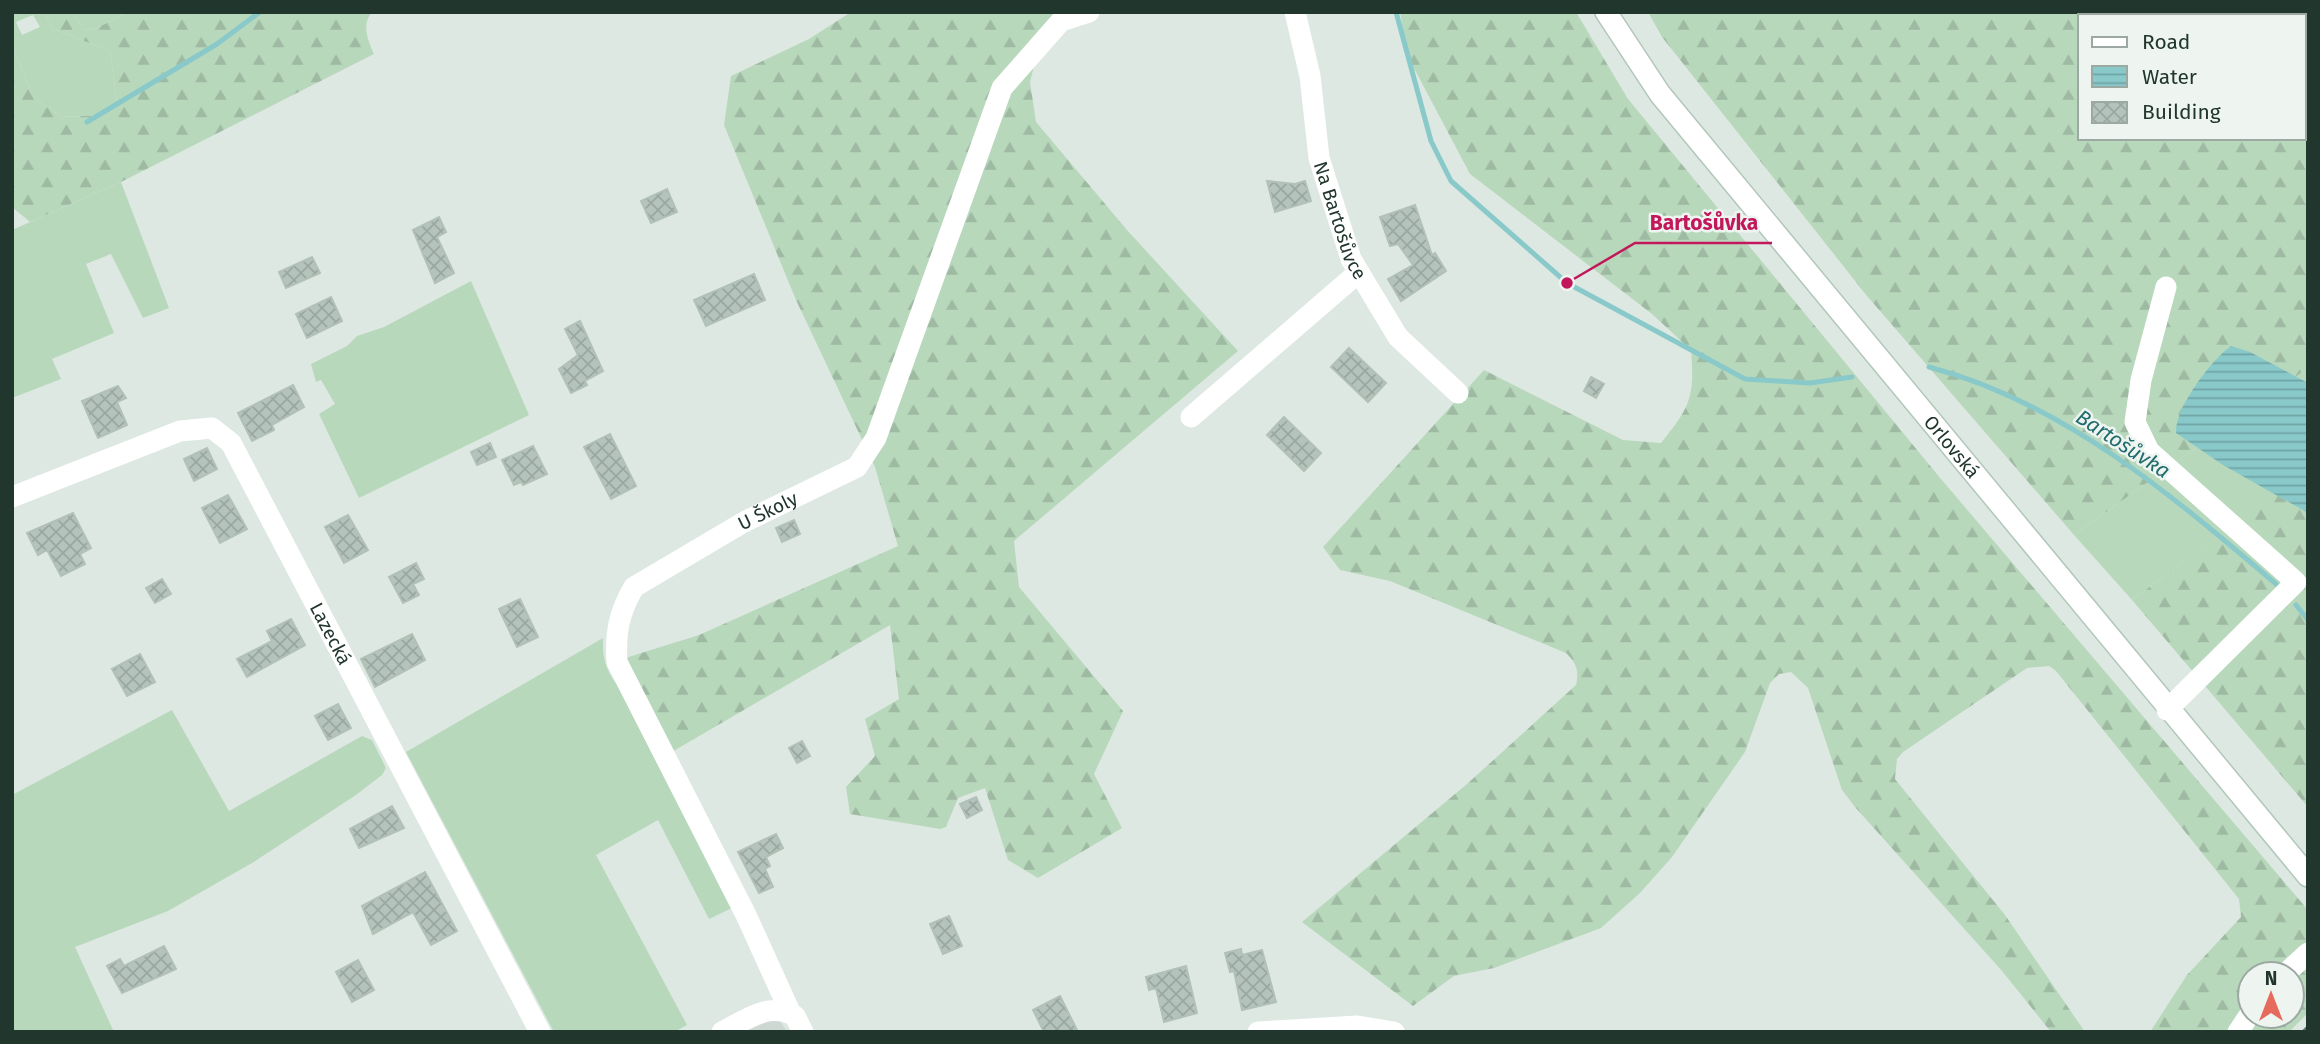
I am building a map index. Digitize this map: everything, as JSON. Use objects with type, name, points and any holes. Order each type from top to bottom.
[{"type":"street","name":"U Školy","points":[[803,1032],[791,1014],[746,915],[617,663],[616,629],[624,603],[635,587],[744,522],[857,467],[876,438],[1002,88],[1061,21],[1089,12]]},
{"type":"street","name":"Na Bartošůvce","points":[[1295,12],[1310,76],[1319,158],[1351,259],[1398,337],[1458,393]]},
{"type":"street","name":"Orlovská","points":[[1606,12],[1660,94],[2167,710],[2200,743],[2308,876]]},
{"type":"street","points":[[1191,417],[1359,272]]},
{"type":"street","points":[[2166,287],[2141,380],[2135,422],[2149,451],[2302,586],[2167,710]]},
{"type":"street","name":"Lazecká","points":[[12,497],[180,432],[212,428],[231,443],[540,1032]]},
{"type":"street","points":[[722,1032],[763,1011],[777,1009],[791,1014]]},
{"type":"street","points":[[1258,1032],[1357,1026],[1394,1032]]},
{"type":"shaded area","points":[[778,1017],[787,1032],[745,1032]]},
{"type":"green space","points":[[44,12],[53,29],[110,51],[117,103],[108,115],[62,117],[34,98],[12,46],[12,13]],"holes":[[[33,15],[40,27],[22,35],[16,22]]]},
{"type":"green space","points":[[44,12],[73,12],[83,29],[93,30],[128,12],[372,12],[366,27],[374,54],[121,182],[30,222],[12,207],[12,46],[34,98],[62,117],[107,115],[117,103],[110,51],[53,29]]},
{"type":"green space","points":[[73,12],[128,12],[93,30],[83,29]]},
{"type":"green space","points":[[851,12],[1068,12],[1037,54],[1030,82],[1036,122],[1127,230],[1238,351],[1014,541],[1019,587],[1123,711],[1094,774],[1122,828],[1038,878],[1008,860],[985,788],[958,798],[946,827],[940,829],[850,814],[846,787],[875,756],[865,719],[899,699],[890,625],[670,753],[619,660],[699,635],[898,546],[875,467],[796,300],[724,125],[731,76],[809,39]]},
{"type":"green space","points":[[1400,12],[1576,12],[1628,99],[1941,479],[2308,910],[2306,1015],[2306,960],[2236,960],[2236,1030],[2291,1030],[2289,1032],[2150,1032],[2187,975],[2241,917],[2239,899],[2056,671],[2049,666],[2027,668],[1903,752],[1897,759],[1895,779],[2005,915],[2085,1032],[2051,1032],[2002,971],[1855,807],[1842,790],[1808,688],[1791,672],[1779,674],[1770,683],[1745,752],[1672,857],[1640,893],[1601,928],[1494,968],[1454,976],[1413,1006],[1302,922],[1467,784],[1576,685],[1577,676],[1575,664],[1566,653],[1390,581],[1340,570],[1323,547],[1484,370],[1623,440],[1661,443],[1684,410],[1691,391],[1691,350],[1652,314],[1470,174],[1407,55]]},
{"type":"green space","points":[[1648,12],[2214,12],[2218,14],[2078,14],[2078,140],[2306,140],[2306,14],[2228,12],[2308,12],[2308,368],[2074,535],[1867,296],[1662,37]]},
{"type":"green space","points":[[121,182],[169,308],[143,318],[111,254],[86,264],[114,333],[52,359],[61,379],[12,398],[12,230]]},
{"type":"green space","points":[[471,281],[529,415],[359,498],[319,414],[335,404],[321,380],[316,382],[311,364],[347,346],[357,336],[384,327]]},
{"type":"green space","points":[[2308,368],[2308,470],[2132,600],[2074,535]]},
{"type":"green space","points":[[2275,494],[2308,513],[2308,807],[2132,600]]},
{"type":"green space","points":[[603,638],[608,671],[629,698],[734,907],[709,919],[658,820],[596,855],[687,1025],[674,1032],[554,1032],[406,752]]},
{"type":"green space","points":[[172,710],[229,811],[362,736],[372,740],[386,768],[382,775],[356,795],[252,863],[168,911],[75,947],[114,1032],[12,1032],[12,795]]},
{"type":"water","points":[[2231,346],[2250,352],[2308,383],[2308,513],[2223,465],[2176,433],[2181,411],[2195,386]]},
{"type":"building","points":[[1267,181],[1295,184],[1305,181],[1311,201],[1275,212]]},
{"type":"building","points":[[667,189],[677,212],[651,223],[641,201]]},
{"type":"building","points":[[1415,205],[1432,255],[1435,253],[1446,271],[1401,301],[1388,279],[1413,265],[1398,244],[1390,246],[1380,217]]},
{"type":"building","points":[[439,217],[446,232],[437,237],[454,273],[435,283],[413,230]]},
{"type":"building","points":[[312,257],[320,273],[286,288],[279,272]]},
{"type":"building","points":[[754,274],[765,300],[706,326],[694,300]]},
{"type":"building","points":[[331,297],[342,321],[307,338],[296,314]]},
{"type":"building","points":[[580,321],[603,371],[585,381],[587,385],[571,393],[559,369],[578,355],[565,329]]},
{"type":"building","points":[[1349,348],[1386,383],[1368,402],[1331,367]]},
{"type":"building","points":[[1591,377],[1604,384],[1596,398],[1584,391]]},
{"type":"building","points":[[293,385],[304,407],[272,425],[274,430],[252,441],[238,413]]},
{"type":"building","points":[[118,386],[126,398],[117,402],[127,425],[98,438],[82,401]]},
{"type":"building","points":[[1284,417],[1321,453],[1304,471],[1267,435]]},
{"type":"building","points":[[610,434],[636,486],[611,499],[584,447]]},
{"type":"building","points":[[490,443],[496,457],[477,465],[471,452]]},
{"type":"building","points":[[533,446],[547,474],[523,485],[521,482],[514,485],[502,460]]},
{"type":"building","points":[[207,448],[217,469],[194,481],[184,459]]},
{"type":"building","points":[[228,495],[247,529],[220,543],[202,508]]},
{"type":"building","points":[[73,513],[91,548],[80,554],[85,564],[61,576],[47,550],[38,555],[27,533]]},
{"type":"building","points":[[348,515],[368,550],[344,563],[325,527]]},
{"type":"building","points":[[794,520],[800,534],[782,542],[776,528]]},
{"type":"building","points":[[416,563],[424,579],[413,584],[419,595],[403,603],[389,577]]},
{"type":"building","points":[[162,579],[171,594],[155,603],[146,588]]},
{"type":"building","points":[[520,599],[538,637],[517,647],[499,609]]},
{"type":"building","points":[[291,619],[305,645],[247,677],[237,659],[272,641],[267,631]]},
{"type":"building","points":[[412,634],[425,660],[375,687],[361,659]]},
{"type":"building","points":[[140,654],[155,682],[127,696],[112,669]]},
{"type":"building","points":[[338,704],[351,728],[328,740],[315,716]]},
{"type":"building","points":[[802,741],[810,756],[797,763],[789,748]]},
{"type":"building","points":[[976,797],[982,810],[967,818],[960,804]]},
{"type":"building","points":[[392,806],[404,828],[359,848],[350,829]]},
{"type":"building","points":[[776,834],[783,848],[766,857],[770,866],[765,869],[773,887],[759,893],[738,852]]},
{"type":"building","points":[[425,872],[457,931],[431,945],[413,912],[373,934],[362,906]]},
{"type":"building","points":[[949,916],[962,946],[943,954],[930,924]]},
{"type":"building","points":[[164,946],[176,969],[122,993],[107,966],[120,959],[124,966]]},
{"type":"building","points":[[1241,949],[1242,955],[1262,950],[1276,1002],[1242,1010],[1234,971],[1230,972],[1225,953]]},
{"type":"building","points":[[358,960],[374,990],[352,1002],[336,972]]},
{"type":"building","points":[[1186,966],[1197,1013],[1164,1022],[1156,988],[1149,990],[1146,977]]},
{"type":"building","points":[[1060,996],[1078,1032],[1044,1032],[1033,1010]]},
{"type":"waterway","points":[[87,122],[217,44],[260,12]]},
{"type":"waterway","name":"Bartošůvka","points":[[1396,12],[1431,141],[1451,181],[1567,283],[1745,379],[1810,383],[1852,377]]},
{"type":"waterway","name":"Bartošůvka","points":[[1929,367],[1978,383],[2025,403],[2071,428],[2157,486],[2276,584]]},
{"type":"waterway","name":"Bartošůvka","points":[[2296,605],[2308,620]]},
{"type":"railway","points":[[2304,1032],[2308,1028]]},
{"type":"place","name":"Bartošůvka","points":[[1567,283]]}]
